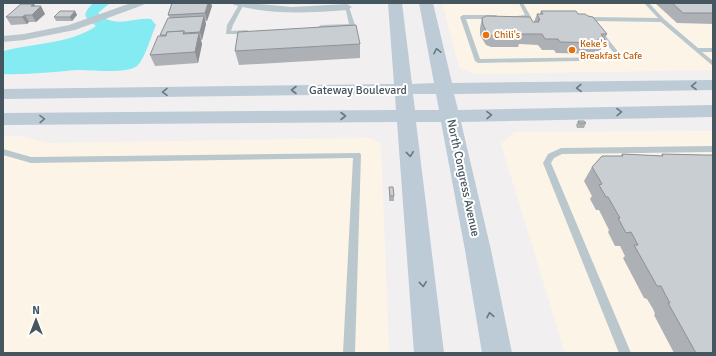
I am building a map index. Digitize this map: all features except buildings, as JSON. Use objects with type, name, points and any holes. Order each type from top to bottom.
[{"type":"main road","points":[[395,3],[429,353]]},
{"type":"main road","name":"North Congress Avenue","points":[[426,3],[445,90],[497,353]]},
{"type":"main road","name":"Gateway Boulevard","points":[[3,94],[404,89],[445,90],[713,85]]},
{"type":"main road","points":[[3,119],[450,116],[713,111]]},
{"type":"street","points":[[3,39],[49,33],[89,22],[140,3]]},
{"type":"street","points":[[239,4],[257,9],[278,11],[347,8]]},
{"type":"lane","points":[[521,3],[528,17]]},
{"type":"lane","points":[[646,3],[662,20],[713,64]]},
{"type":"lane","points":[[239,4],[228,33],[251,32]]},
{"type":"lane","points":[[313,28],[352,25],[347,8]]},
{"type":"lane","points":[[505,17],[463,17],[478,61],[621,59],[590,19]]},
{"type":"lane","points":[[513,17],[536,18]]},
{"type":"lane","points":[[582,19],[662,20]]},
{"type":"lane","points":[[698,50],[713,50]]},
{"type":"lane","points":[[625,353],[548,163],[551,156],[561,151],[713,149]]},
{"type":"lane","points":[[3,152],[31,160],[357,155],[349,353]]},
{"type":"shaded area","points":[[442,3],[713,3],[713,70],[474,74],[459,67]]},
{"type":"shaded area","points":[[713,131],[713,353],[565,353],[501,144],[515,132]]},
{"type":"shaded area","points":[[3,136],[19,136],[49,143],[370,138],[381,144],[389,353],[3,353]]},
{"type":"water","points":[[93,3],[110,3],[98,13],[108,19],[120,22],[151,19],[156,25],[145,53],[137,66],[126,70],[117,71],[76,70],[31,74],[3,74],[4,51],[63,40],[86,32],[96,26],[86,16],[87,11]]},
{"type":"place","name":"Chili's","points":[[486,35]]},
{"type":"place","name":"Keke's Breakfast Cafe","points":[[572,50]]}]
